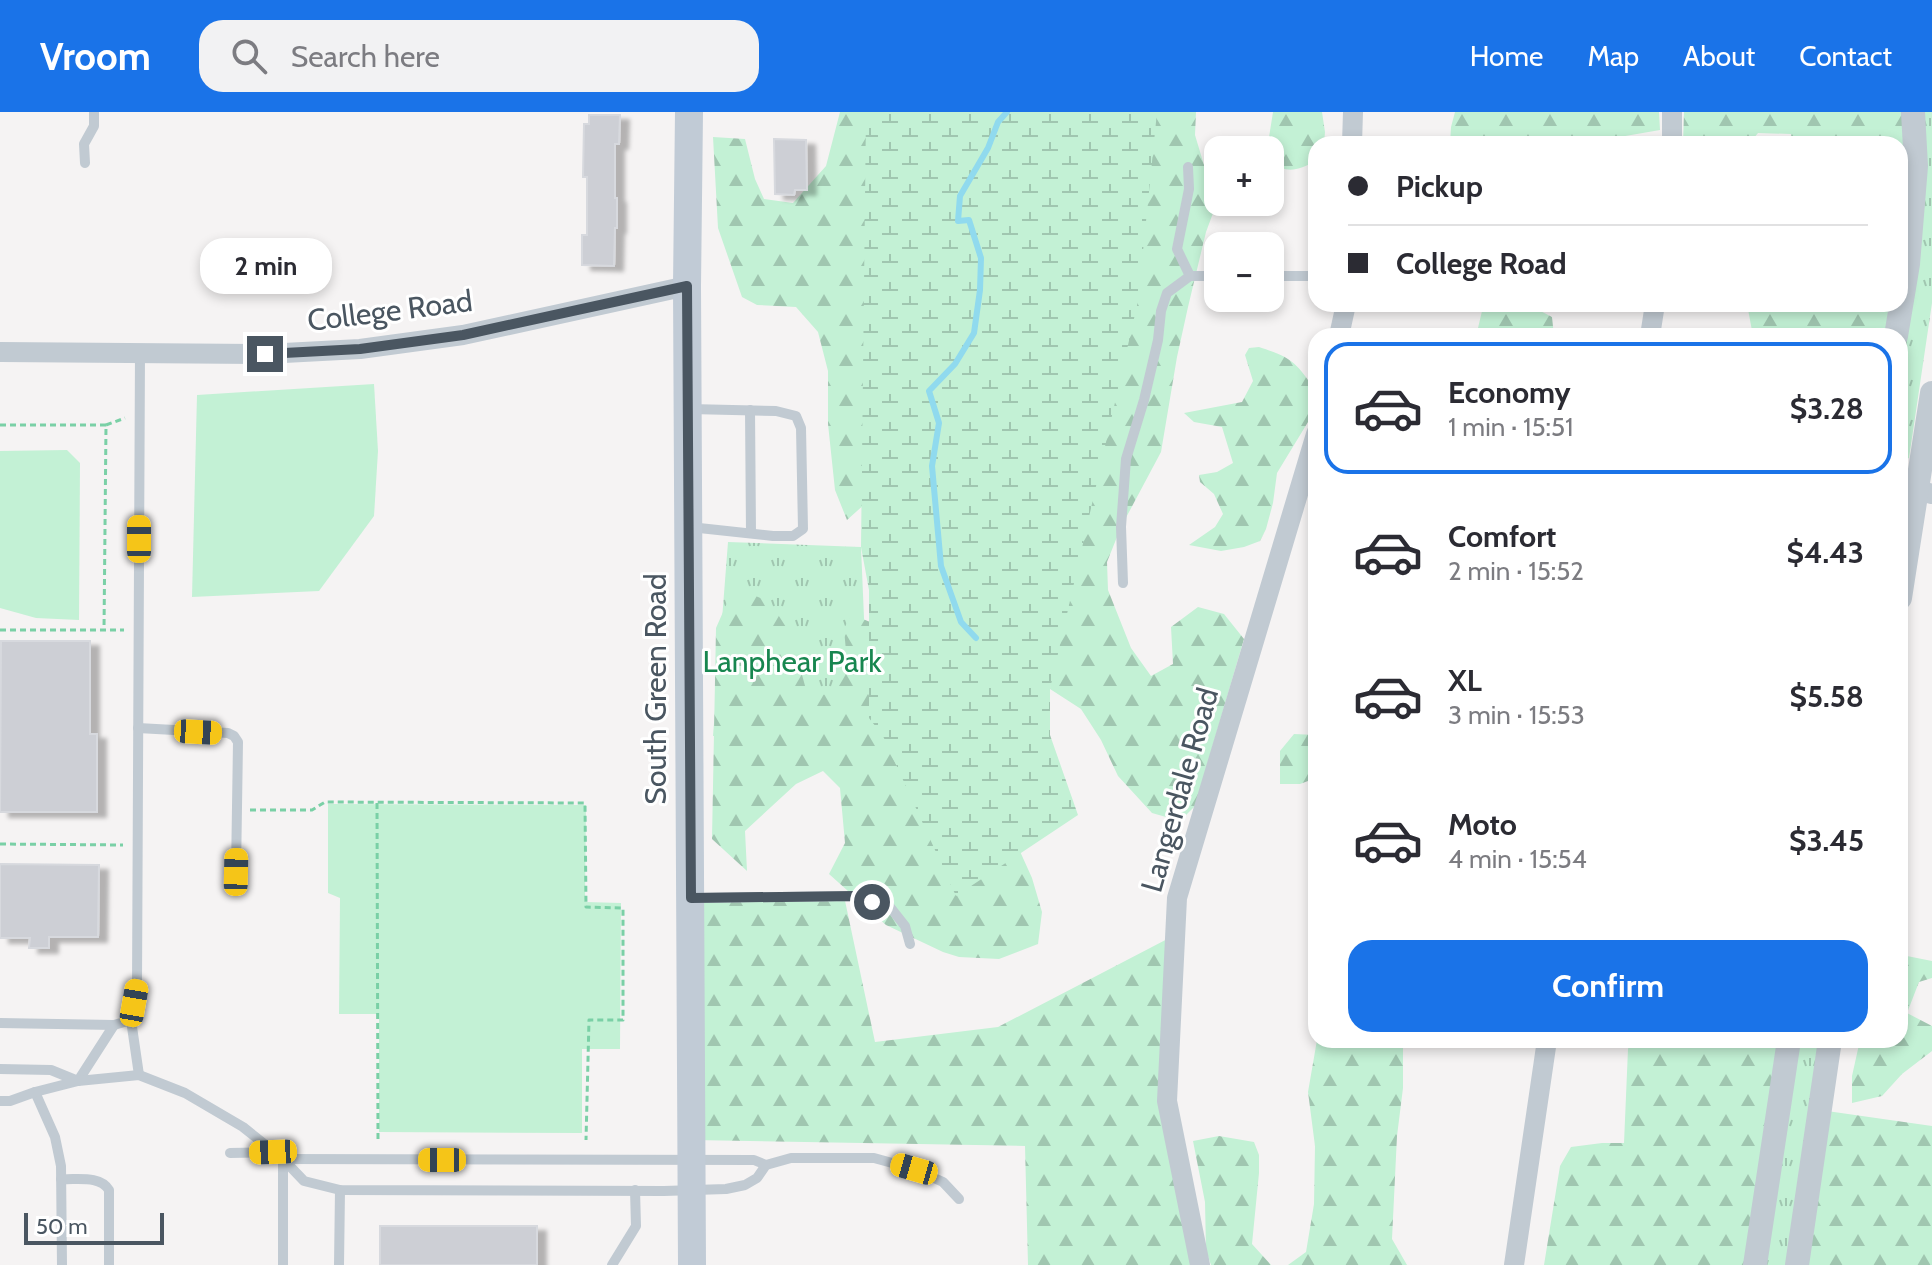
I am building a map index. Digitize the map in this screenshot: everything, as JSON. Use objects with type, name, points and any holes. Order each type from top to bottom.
[{"type":"main road","name":"South Green Road","points":[[689,112],[687,286],[692,1265]]},
{"type":"street","points":[[1352,136],[1353,112]]},
{"type":"street","points":[[1672,112],[1672,136]]},
{"type":"street","points":[[1908,264],[1916,166],[1913,112]]},
{"type":"street","name":"College Road","points":[[0,352],[265,354],[360,349],[463,335],[687,286]]},
{"type":"street","points":[[1908,547],[1932,393]]},
{"type":"street","name":"Langerdale Road","points":[[1200,1265],[1167,1101],[1177,898],[1308,461]]},
{"type":"street","points":[[1514,1265],[1546,1048]]},
{"type":"street","points":[[1755,1265],[1788,1048]]},
{"type":"street","points":[[1797,1265],[1829,1048]]},
{"type":"lane","points":[[85,163],[84,144],[94,126],[94,112]]},
{"type":"lane","points":[[1188,167],[1189,189],[1177,249],[1190,276]]},
{"type":"lane","points":[[1123,583],[1121,527],[1126,459],[1144,400],[1158,340],[1161,311],[1167,293],[1190,276],[1204,276]]},
{"type":"lane","points":[[1284,276],[1308,276]]},
{"type":"lane","points":[[139,1075],[131,1020],[137,987],[140,353]]},
{"type":"lane","points":[[688,409],[776,411],[796,416],[801,428],[804,511],[803,529],[793,536],[689,527]]},
{"type":"lane","points":[[750,410],[751,533]]},
{"type":"lane","points":[[138,728],[228,733],[234,736],[238,742],[236,872]]},
{"type":"lane","points":[[691,898],[855,896],[890,907],[905,926],[910,944]]},
{"type":"lane","points":[[0,1023],[114,1025],[131,1020]]},
{"type":"lane","points":[[78,1081],[114,1025]]},
{"type":"lane","points":[[0,1069],[51,1070],[78,1081]]},
{"type":"lane","points":[[0,1101],[10,1101],[78,1081],[139,1075],[185,1093],[243,1127],[283,1159],[304,1181],[340,1190],[726,1189],[745,1185],[757,1178],[766,1165]]},
{"type":"lane","points":[[35,1092],[55,1137],[61,1166],[62,1265]]},
{"type":"lane","points":[[230,1153],[273,1152]]},
{"type":"lane","points":[[283,1159],[754,1160],[766,1165],[791,1158],[874,1158],[914,1169],[943,1182],[959,1199]]},
{"type":"lane","points":[[283,1159],[283,1265]]},
{"type":"lane","points":[[61,1179],[96,1180],[109,1190],[109,1265]]},
{"type":"lane","points":[[339,1265],[340,1190]]},
{"type":"lane","points":[[612,1265],[636,1226],[635,1190]]},
{"type":"path","points":[[0,425],[106,425],[127,417]]},
{"type":"path","points":[[104,630],[106,425]]},
{"type":"path","points":[[0,630],[129,630]]},
{"type":"path","points":[[237,810],[312,810],[325,802],[585,803],[586,907],[623,908],[623,1020],[589,1020],[586,1140]]},
{"type":"path","points":[[377,802],[378,1139]]},
{"type":"path","points":[[0,844],[127,845]]},
{"type":"green space","points":[[840,112],[910,112],[886,485],[847,520],[835,490],[828,424],[828,371],[818,332],[796,307],[757,305],[742,297],[718,228],[713,137],[745,139],[755,179],[764,199],[793,203],[826,166]]},
{"type":"green space","points":[[866,112],[1157,112],[1138,301],[1050,689],[1050,735],[1078,815],[956,896],[883,736],[869,718],[869,590],[861,547]]},
{"type":"green space","points":[[1088,112],[1196,112],[1195,135],[1204,165],[1204,216],[1212,216],[1204,232],[1177,357],[1161,452],[1121,527],[1107,562],[1108,590],[1131,648],[1151,676],[1173,664],[1171,627],[1198,607],[1224,614],[1244,639],[1195,806],[1180,821],[1152,813],[1118,776],[1101,740],[1081,709],[1050,689]]},
{"type":"green space","points":[[1273,112],[1322,112],[1325,136],[1308,136],[1308,165],[1284,169],[1284,136],[1269,136]]},
{"type":"green space","points":[[1455,112],[1659,112],[1660,130],[1625,136],[1450,136]]},
{"type":"green space","points":[[1684,112],[1913,112],[1916,166],[1908,264],[1908,136],[1758,133],[1756,136],[1683,136]]},
{"type":"green space","points":[[1923,112],[1932,112],[1932,303],[1908,459],[1908,328],[1903,328],[1905,312],[1908,312]]},
{"type":"green space","points":[[1482,312],[1542,312],[1552,317],[1553,328],[1478,328]]},
{"type":"green space","points":[[1748,312],[1900,312],[1897,328],[1752,328]]},
{"type":"green space","points":[[1259,347],[1279,354],[1302,373],[1308,381],[1308,422],[1277,473],[1273,503],[1260,541],[1221,551],[1189,545],[1215,527],[1223,514],[1214,494],[1200,482],[1199,475],[1217,472],[1233,463],[1222,427],[1194,422],[1184,413],[1242,402],[1253,381],[1245,355],[1249,348]]},
{"type":"green space","points":[[374,384],[378,451],[374,516],[319,591],[192,597],[197,395]]},
{"type":"green space","points":[[67,450],[80,463],[79,620],[36,618],[0,608],[0,451]]},
{"type":"green space","name":"Lanphear Park","points":[[728,542],[861,547],[869,736],[713,736]]},
{"type":"green space","points":[[734,587],[770,602],[791,635],[807,693],[830,695],[846,651],[844,629],[851,614],[882,627],[1009,827],[1032,878],[1042,912],[1038,944],[999,959],[959,957],[886,925],[829,874],[845,843],[840,788],[823,771],[796,784],[745,831],[747,871],[712,839],[716,628]]},
{"type":"green space","points":[[1294,734],[1308,735],[1308,781],[1280,784],[1280,751]]},
{"type":"green space","points":[[328,804],[586,805],[585,902],[621,903],[620,1049],[582,1049],[582,1133],[379,1132],[379,1014],[339,1014],[340,898],[328,893]]},
{"type":"green space","points":[[844,896],[875,1042],[998,1027],[1175,935],[1167,1101],[1200,1265],[1028,1265],[1025,1146],[693,1140],[691,898]]},
{"type":"green space","points":[[1908,956],[1932,961],[1932,978],[1919,982],[1908,1010]]},
{"type":"green space","points":[[1908,1014],[1932,1026],[1932,1051],[1902,1074],[1882,1096],[1852,1103],[1852,1076],[1858,1048],[1908,1048]]},
{"type":"green space","points":[[1316,1048],[1403,1048],[1392,1239],[1407,1265],[1288,1265],[1306,1252],[1314,1204],[1315,1146],[1308,1092]]},
{"type":"green space","points":[[1788,1048],[1755,1265],[1544,1265],[1560,1166],[1571,1147],[1624,1143],[1628,1049]]},
{"type":"green space","points":[[1795,1048],[1820,1048],[1787,1265],[1762,1265]]},
{"type":"green space","points":[[1820,1110],[1932,1126],[1932,1265],[1797,1265]]},
{"type":"green space","points":[[1219,1136],[1254,1142],[1259,1155],[1259,1173],[1252,1244],[1271,1265],[1211,1265],[1206,1250],[1205,1202],[1193,1141]]},
{"type":"building","points":[[589,115],[620,115],[619,144],[615,144],[617,228],[614,266],[582,265],[582,235],[587,235],[587,177],[583,177],[584,124],[589,124]]},
{"type":"building","points":[[774,139],[806,140],[807,190],[795,190],[794,195],[775,194]]},
{"type":"building","points":[[1,641],[90,641],[90,734],[97,734],[97,812],[0,812]]},
{"type":"building","points":[[0,864],[99,865],[98,937],[49,937],[49,948],[29,948],[30,938],[0,938]]},
{"type":"building","points":[[380,1226],[537,1226],[537,1265],[380,1265]]},
{"type":"waterway","points":[[976,638],[961,622],[941,566],[932,466],[939,423],[929,391],[955,364],[974,333],[981,258],[969,220],[958,221],[960,196],[988,148],[998,122],[1007,112]]},
{"type":"route","points":[[265,354],[360,349],[463,335],[687,286],[691,898],[855,896],[872,902]]}]
